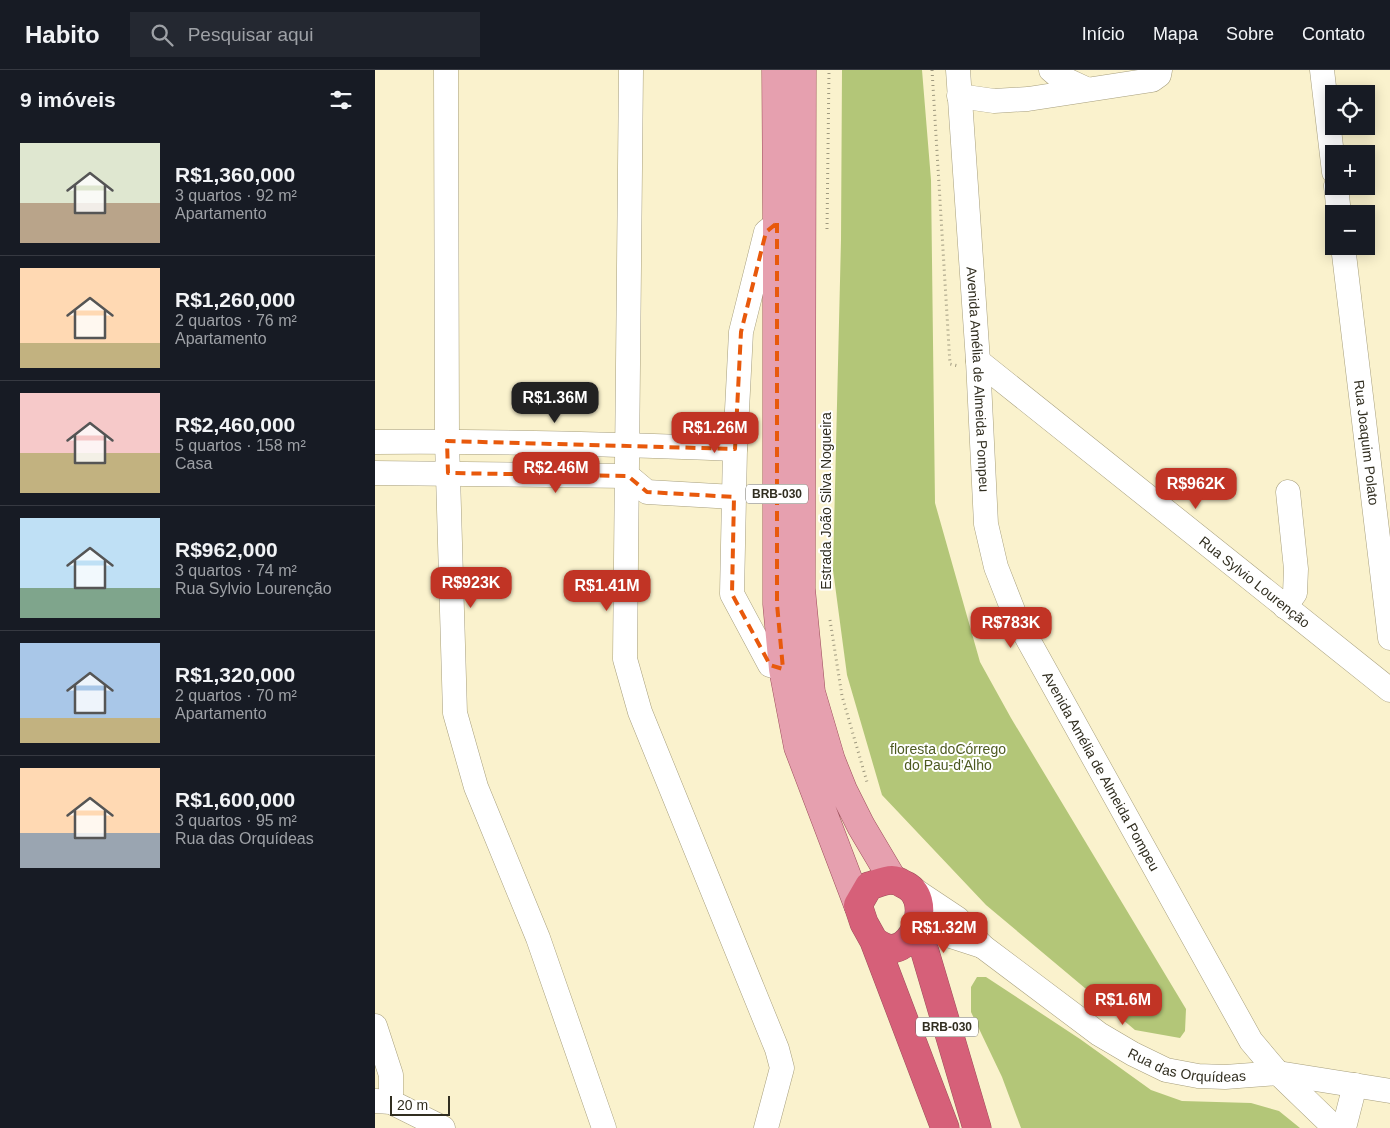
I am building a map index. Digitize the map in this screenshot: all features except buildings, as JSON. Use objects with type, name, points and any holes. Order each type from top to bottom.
[{"type":"highway","points":[[902,883],[918,900],[920,912],[917,925],[909,940],[896,948],[885,948],[874,941],[864,923],[858,905],[869,886],[902,883]]},
{"type":"highway","name":"BRB-030","points":[[917,925],[977,1128]]},
{"type":"highway","name":"BRB-030","points":[[874,941],[945,1128]]},
{"type":"main road","name":"BRB-030","points":[[775,70],[777,604],[783,669],[798,747],[858,905]]},
{"type":"main road","name":"Estrada João Silva Nogueira","points":[[801,70],[801,589],[811,692],[831,760],[843,790],[861,826],[902,883]]},
{"type":"street","points":[[446,70],[447,441],[455,713],[476,787],[537,938],[604,1128]]},
{"type":"street","points":[[631,70],[629,445],[625,659],[640,712],[777,1049],[782,1068],[766,1128]]},
{"type":"street","name":"Avenida Amélia de Almeida Pompeu","points":[[958,70],[978,366],[986,524],[995,567],[1016,618],[1251,1041],[1278,1072],[1335,1128]]},
{"type":"street","points":[[959,96],[994,101],[1028,98],[1152,80],[1159,75],[1160,70]]},
{"type":"street","points":[[1321,70],[1331,145]]},
{"type":"street","points":[[1054,72],[1086,90]]},
{"type":"street","points":[[777,222],[766,232],[741,332],[735,449],[732,594],[770,665],[783,669]]},
{"type":"street","name":"Rua Joaquim Polato","points":[[1344,255],[1390,638]]},
{"type":"street","name":"Rua Sylvio Lourenção","points":[[978,366],[1390,690]]},
{"type":"street","points":[[375,442],[447,441],[735,449]]},
{"type":"street","points":[[375,473],[628,476],[647,492],[734,497]]},
{"type":"street","points":[[1285,607],[1295,593],[1296,569],[1288,492]]},
{"type":"street","name":"Rua das Orquídeas","points":[[902,883],[958,919],[982,946],[1099,1034],[1133,1054],[1166,1070],[1198,1076],[1225,1077],[1278,1072],[1390,1091]]},
{"type":"street","name":"Rua das Orquídeas","points":[[917,925],[982,946]]},
{"type":"street","points":[[375,1026],[391,1075],[383,1101],[443,1128]]},
{"type":"street","points":[[1344,1128],[1355,1086]]},
{"type":"path","points":[[827,237],[829,70]]},
{"type":"path","points":[[932,70],[951,364],[978,366]]},
{"type":"path","points":[[829,620],[842,696],[868,786]]},
{"type":"highlighted area","points":[[777,223],[777,604],[783,669],[770,665],[732,594],[734,497],[647,492],[628,476],[448,473],[447,441],[735,449],[741,332],[766,232]]},
{"type":"green space","name":"floresta doCórrego do Pau-d'Alho","points":[[842,70],[922,70],[931,180],[935,503],[980,662],[1011,718],[1186,1009],[1185,1031],[1180,1038],[1135,1030],[986,905],[882,795],[847,675],[833,570],[841,240]]},
{"type":"green space","points":[[977,977],[986,977],[1080,1039],[1151,1090],[1182,1101],[1251,1103],[1279,1111],[1300,1128],[1021,1128],[1002,1077],[971,1012],[971,987]]}]
